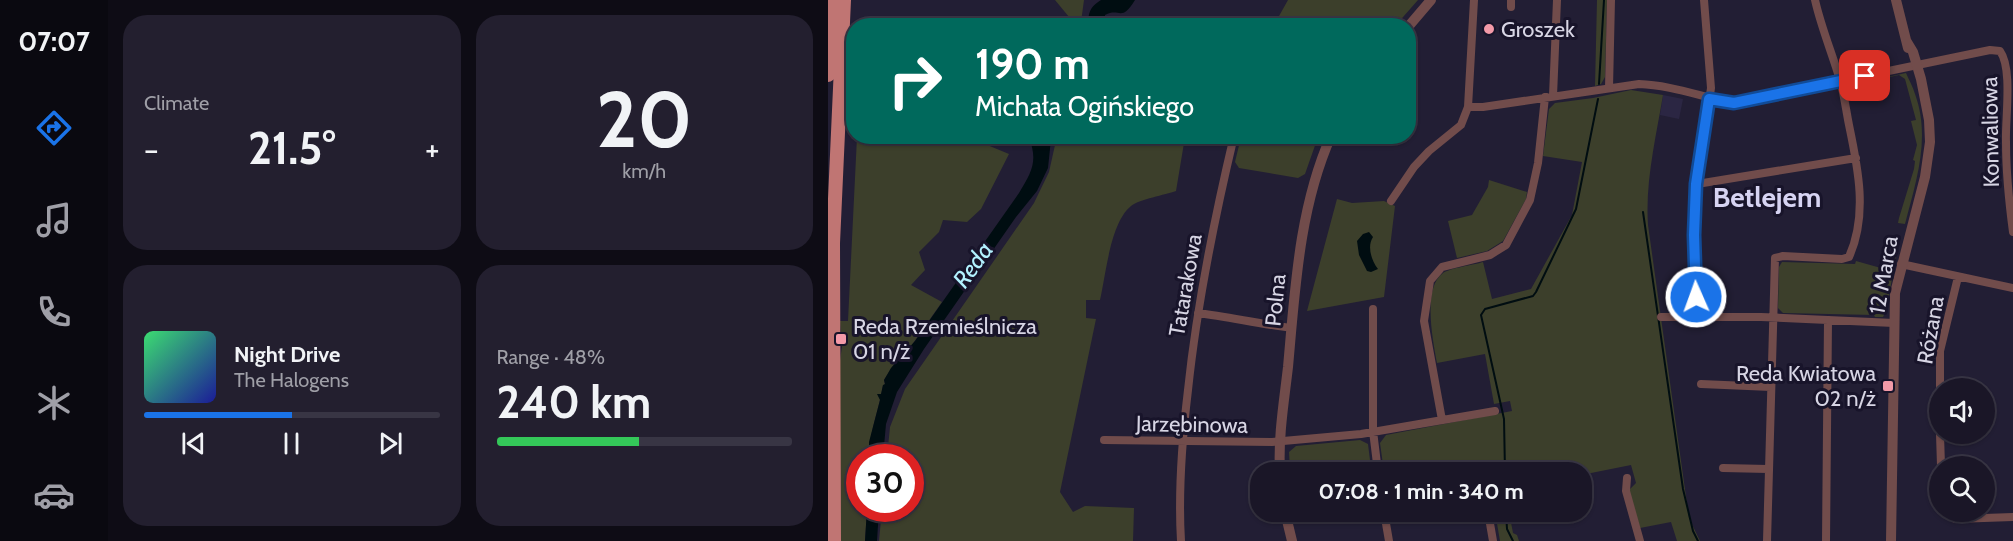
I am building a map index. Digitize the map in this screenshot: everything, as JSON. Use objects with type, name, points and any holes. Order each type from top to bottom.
[{"type":"main road","points":[[828,75],[832,0]]},
{"type":"main road","points":[[834,541],[831,436],[833,243],[844,0]]},
{"type":"street","points":[[1416,18],[1431,0]]},
{"type":"street","points":[[1391,201],[1414,166],[1461,125],[1468,107],[1474,0]]},
{"type":"street","points":[[1442,420],[1424,321],[1430,282],[1442,267],[1490,255],[1506,244],[1530,200],[1549,97],[1557,0]]},
{"type":"street","points":[[1610,88],[1611,0]]},
{"type":"street","points":[[1697,317],[1694,235],[1696,184],[1711,88],[1704,0]]},
{"type":"street","points":[[1767,541],[1775,258],[1783,256],[1842,259],[1849,257],[1860,210],[1861,189],[1840,82],[1823,33],[1815,0]]},
{"type":"street","name":"12 Marca","points":[[1891,541],[1895,293],[1929,153],[1930,131],[1922,90],[1916,80],[1915,66],[1896,0]]},
{"type":"street","name":"Konwaliowa","points":[[1915,66],[1990,50],[2000,51],[2003,54],[2008,67],[2010,95],[2006,141],[2013,232]]},
{"type":"street","points":[[1468,107],[1639,84],[1655,85],[1734,103],[1915,66]]},
{"type":"street","name":"Tatarakowa","points":[[1181,541],[1180,493],[1183,442],[1198,313],[1211,237],[1232,144]]},
{"type":"street","name":"Polna","points":[[1280,462],[1280,441],[1307,188],[1327,144]]},
{"type":"street","points":[[1696,184],[1856,158]]},
{"type":"street","points":[[1902,264],[2013,288]]},
{"type":"street","name":"Różana","points":[[1940,378],[1940,351],[1958,277]]},
{"type":"street","points":[[1372,309],[1373,431],[1377,462]]},
{"type":"street","points":[[1198,313],[1292,328]]},
{"type":"street","points":[[1661,317],[1772,318],[1894,323]]},
{"type":"street","points":[[1826,541],[1828,320]]},
{"type":"street","points":[[1701,384],[1771,387]]},
{"type":"street","name":"Jarzębinowa","points":[[1104,440],[1280,441],[1373,431],[1495,411]]},
{"type":"street","points":[[1723,468],[1768,469]]},
{"type":"street","points":[[1628,478],[1626,491],[1640,541]]},
{"type":"street","points":[[1995,518],[2013,517]]},
{"type":"street","points":[[1287,522],[1292,541]]},
{"type":"street","points":[[1386,522],[1389,541]]},
{"type":"street","points":[[1490,522],[1493,541]]},
{"type":"shaded area","points":[[1663,95],[1683,99],[1679,119],[1660,115]]},
{"type":"green space","points":[[1055,0],[1084,0],[1082,18],[1070,18]]},
{"type":"green space","points":[[1288,0],[1418,0],[1402,18],[1278,18]]},
{"type":"green space","points":[[1597,0],[1607,0],[1605,77],[1601,84],[1595,86]]},
{"type":"green space","points":[[1906,73],[1920,110],[1922,143],[1917,176],[1905,224],[1898,223],[1914,169],[1915,161],[1913,160],[1917,145],[1911,121],[1916,120],[1905,79],[1899,75],[1853,85],[1854,91],[1846,93],[1848,84]]},
{"type":"green space","points":[[1631,90],[1663,95],[1650,176],[1648,225],[1689,518],[1700,541],[1677,541],[1671,522],[1640,528],[1629,490],[1636,483],[1631,465],[1592,473],[1592,462],[1383,462],[1380,443],[1386,435],[1512,411],[1510,401],[1494,404],[1485,354],[1437,363],[1431,315],[1433,290],[1443,273],[1483,262],[1492,299],[1531,289],[1572,215],[1582,162],[1543,156],[1549,109],[1555,103]]},
{"type":"green space","points":[[857,144],[985,144],[1009,154],[981,209],[967,222],[943,220],[939,232],[919,252],[925,270],[911,285],[942,302],[884,380],[885,385],[883,385],[870,444],[846,444],[846,522],[866,522],[865,541],[840,541],[840,360],[842,347],[840,321],[848,321]]},
{"type":"green space","points":[[1056,144],[1184,144],[1176,191],[1146,199],[1131,206],[1124,214],[1114,237],[1100,300],[1086,300],[1086,318],[1096,319],[1060,492],[1073,512],[1085,506],[1134,508],[1133,541],[879,541],[881,522],[924,522],[924,444],[888,444],[890,427],[905,389],[1034,203],[1049,172]]},
{"type":"green space","points":[[1239,144],[1316,144],[1305,174],[1298,178],[1239,168],[1235,162]]},
{"type":"green space","points":[[1489,180],[1527,192],[1526,199],[1503,241],[1487,251],[1457,258],[1448,221],[1472,215],[1488,187]]},
{"type":"green space","points":[[1337,199],[1352,203],[1384,201],[1395,206],[1384,297],[1307,311]]},
{"type":"green space","points":[[1891,256],[1896,257],[1883,317],[1783,313],[1778,308],[1779,267],[1782,262],[1855,264],[1856,261],[1888,270]]},
{"type":"green space","points":[[1360,440],[1368,444],[1370,460],[1290,462],[1289,452],[1296,446]]},
{"type":"green space","points":[[1497,522],[1511,522],[1513,533],[1517,535],[1519,541],[1500,541]]},
{"type":"water","points":[[1101,0],[1135,0],[1123,13],[1110,13],[1105,15],[1105,18],[1089,18],[1090,10]]},
{"type":"water","name":"Reda","points":[[1031,144],[1050,144],[1048,168],[1037,191],[1016,217],[924,349],[897,392],[886,424],[884,444],[869,444],[880,400],[877,394],[881,394],[885,384],[884,380],[891,368],[915,341],[1019,193],[1032,166]]},
{"type":"water","points":[[1369,232],[1373,237],[1370,245],[1371,253],[1378,269],[1371,272],[1367,271],[1359,255],[1357,241],[1363,234]]},
{"type":"water","points":[[866,522],[878,522],[877,541],[865,541]]},
{"type":"waterway","points":[[1599,84],[1604,0]]},
{"type":"waterway","points":[[1505,462],[1504,419],[1481,315],[1485,309],[1533,296],[1536,292],[1576,209],[1598,99]]},
{"type":"waterway","points":[[1643,212],[1683,489],[1693,531],[1698,541]]},
{"type":"waterway","points":[[1507,522],[1507,529],[1513,541]]},
{"type":"place","name":"Groszek","points":[[1489,29]]},
{"type":"place","name":"Reda Rzemieślnicza 01 n/ż","points":[[841,339]]},
{"type":"place","name":"Reda Kwiatowa 02 n/ż","points":[[1888,386]]},
{"type":"district","name":"Betlejem","points":[[1767,197]]},
{"type":"route","points":[[1696,297],[1694,235],[1696,184],[1709,99],[1734,103],[1865,76]]}]
